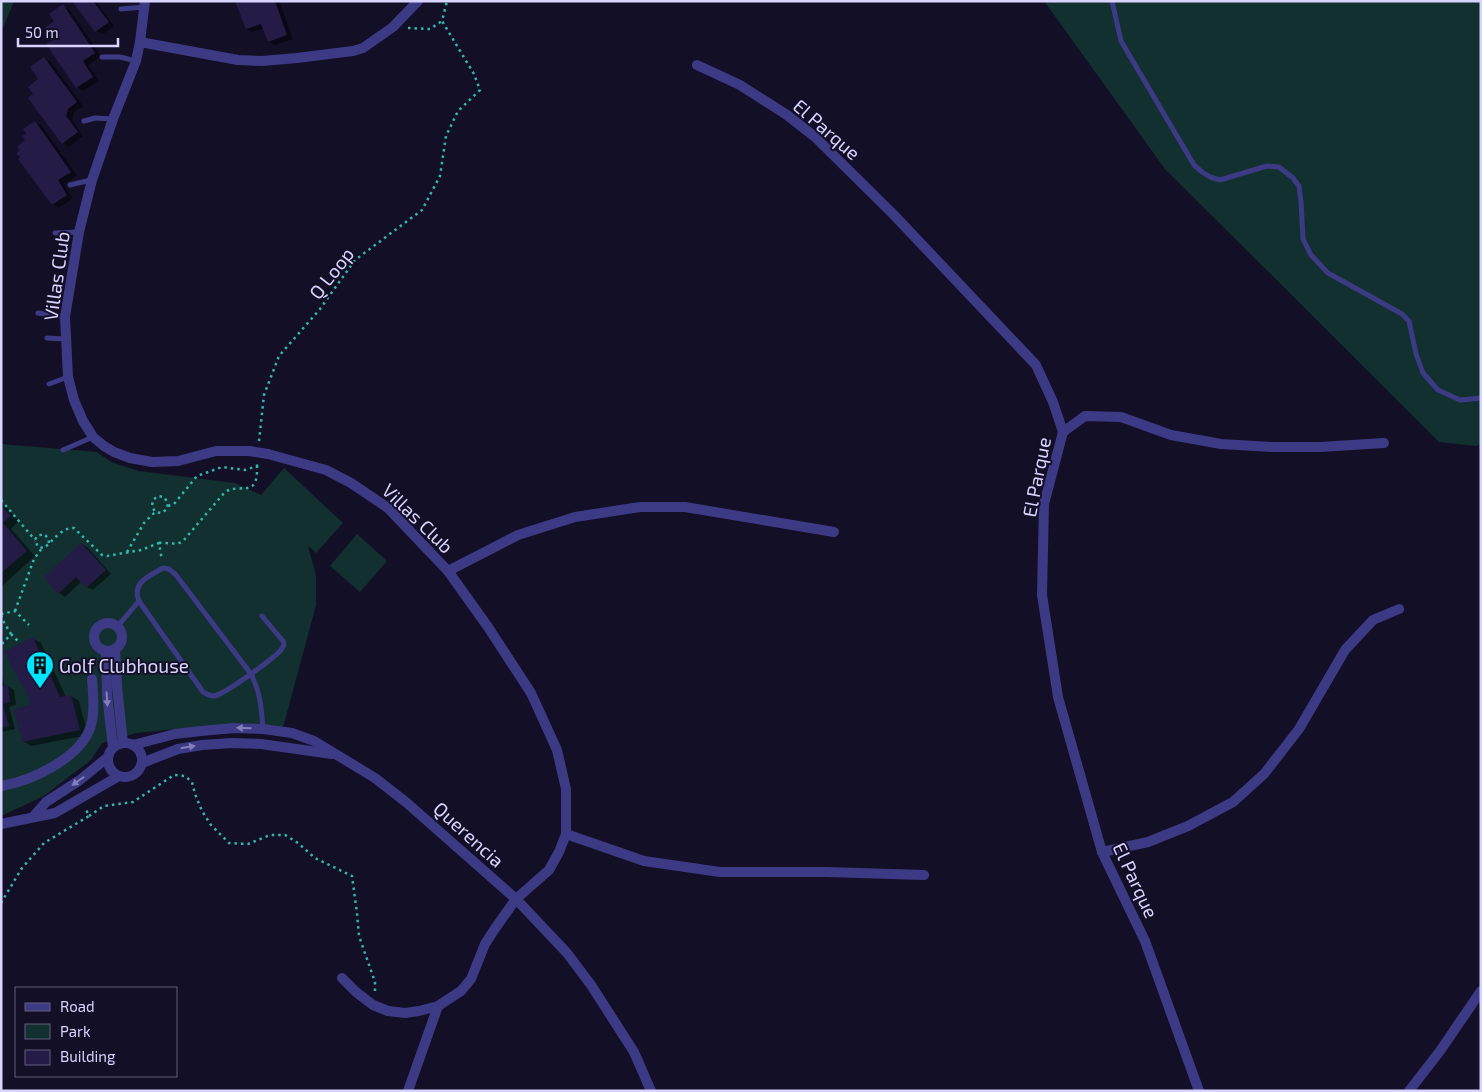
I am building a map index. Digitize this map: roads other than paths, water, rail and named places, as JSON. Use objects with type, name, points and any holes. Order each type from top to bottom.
[{"type":"street","points":[[140,42],[238,60],[262,61],[353,51],[363,48],[393,28],[418,1]]},
{"type":"street","name":"Villas Club","points":[[145,4],[136,61],[92,180],[78,232],[65,317],[68,377],[80,414],[93,437],[114,452],[130,458],[152,462],[178,461],[216,451],[259,452],[326,470],[351,483],[388,508],[448,571],[488,627],[531,693],[557,750],[566,789],[566,834],[559,852],[549,870],[516,899],[485,944],[471,979],[461,991],[438,1006],[405,1013],[388,1011],[374,1005],[356,992],[342,978]]},
{"type":"street","name":"El Parque","points":[[697,65],[740,85],[815,136],[1036,365],[1053,402],[1062,432],[1044,504],[1042,595],[1058,697],[1102,852],[1144,941],[1199,1091]]},
{"type":"street","points":[[1062,432],[1086,416],[1121,417],[1172,435],[1221,444],[1320,447],[1384,442]]},
{"type":"street","points":[[448,571],[518,535],[575,517],[640,507],[685,507],[834,532]]},
{"type":"street","points":[[1102,852],[1148,842],[1188,826],[1234,802],[1264,774],[1299,729],[1346,650],[1373,620],[1399,609]]},
{"type":"street","points":[[113,624],[120,630],[122,638],[120,643],[111,650],[98,648],[94,640],[95,632],[100,625],[113,624]]},
{"type":"street","points":[[111,650],[128,744]]},
{"type":"street","points":[[33,817],[46,802],[80,780],[108,757],[113,747],[107,695],[111,650]]},
{"type":"street","points":[[1,786],[14,784],[41,773],[69,755],[82,742],[89,732],[92,722],[94,705],[92,679]]},
{"type":"street","name":"Querencia","points":[[128,744],[175,734],[234,728],[263,728],[292,733],[314,741],[375,778],[407,803],[516,899],[567,953],[591,985],[634,1052],[651,1090]]},
{"type":"street","name":"Querencia","points":[[142,762],[178,749],[232,743],[261,744],[336,754]]},
{"type":"street","points":[[108,757],[110,769],[119,776],[132,776],[140,768],[142,762],[138,748],[128,744],[113,747]]},
{"type":"street","points":[[1,824],[55,813],[119,776]]},
{"type":"street","points":[[566,834],[644,861],[720,872],[828,872],[924,875]]},
{"type":"street","points":[[1410,1091],[1481,991]]},
{"type":"street","points":[[408,1091],[438,1006]]},
{"type":"lane","points":[[1112,1],[1121,40],[1194,165],[1210,178],[1220,180],[1267,166],[1279,167],[1293,178],[1299,186],[1302,239],[1311,255],[1328,272],[1402,314],[1409,321],[1416,354],[1423,373],[1438,390],[1460,400],[1481,398]]},
{"type":"lane","points":[[121,9],[145,4]]},
{"type":"lane","points":[[102,56],[120,57],[136,61]]},
{"type":"lane","points":[[84,121],[95,118],[113,119]]},
{"type":"lane","points":[[70,185],[92,180]]},
{"type":"lane","points":[[55,234],[78,232]]},
{"type":"lane","points":[[38,313],[65,317]]},
{"type":"lane","points":[[47,338],[66,339]]},
{"type":"lane","points":[[49,384],[68,377]]},
{"type":"lane","points":[[63,450],[93,437]]},
{"type":"lane","points":[[262,616],[283,641],[284,646],[277,655],[251,674],[217,696],[208,695],[203,692],[136,594],[142,582],[164,568],[169,569],[176,575],[251,674],[258,687],[261,700],[263,728]]},
{"type":"lane","points":[[117,627],[139,601]]},
{"type":"place","name":"Golf Clubhouse","points":[[40,689]]}]
